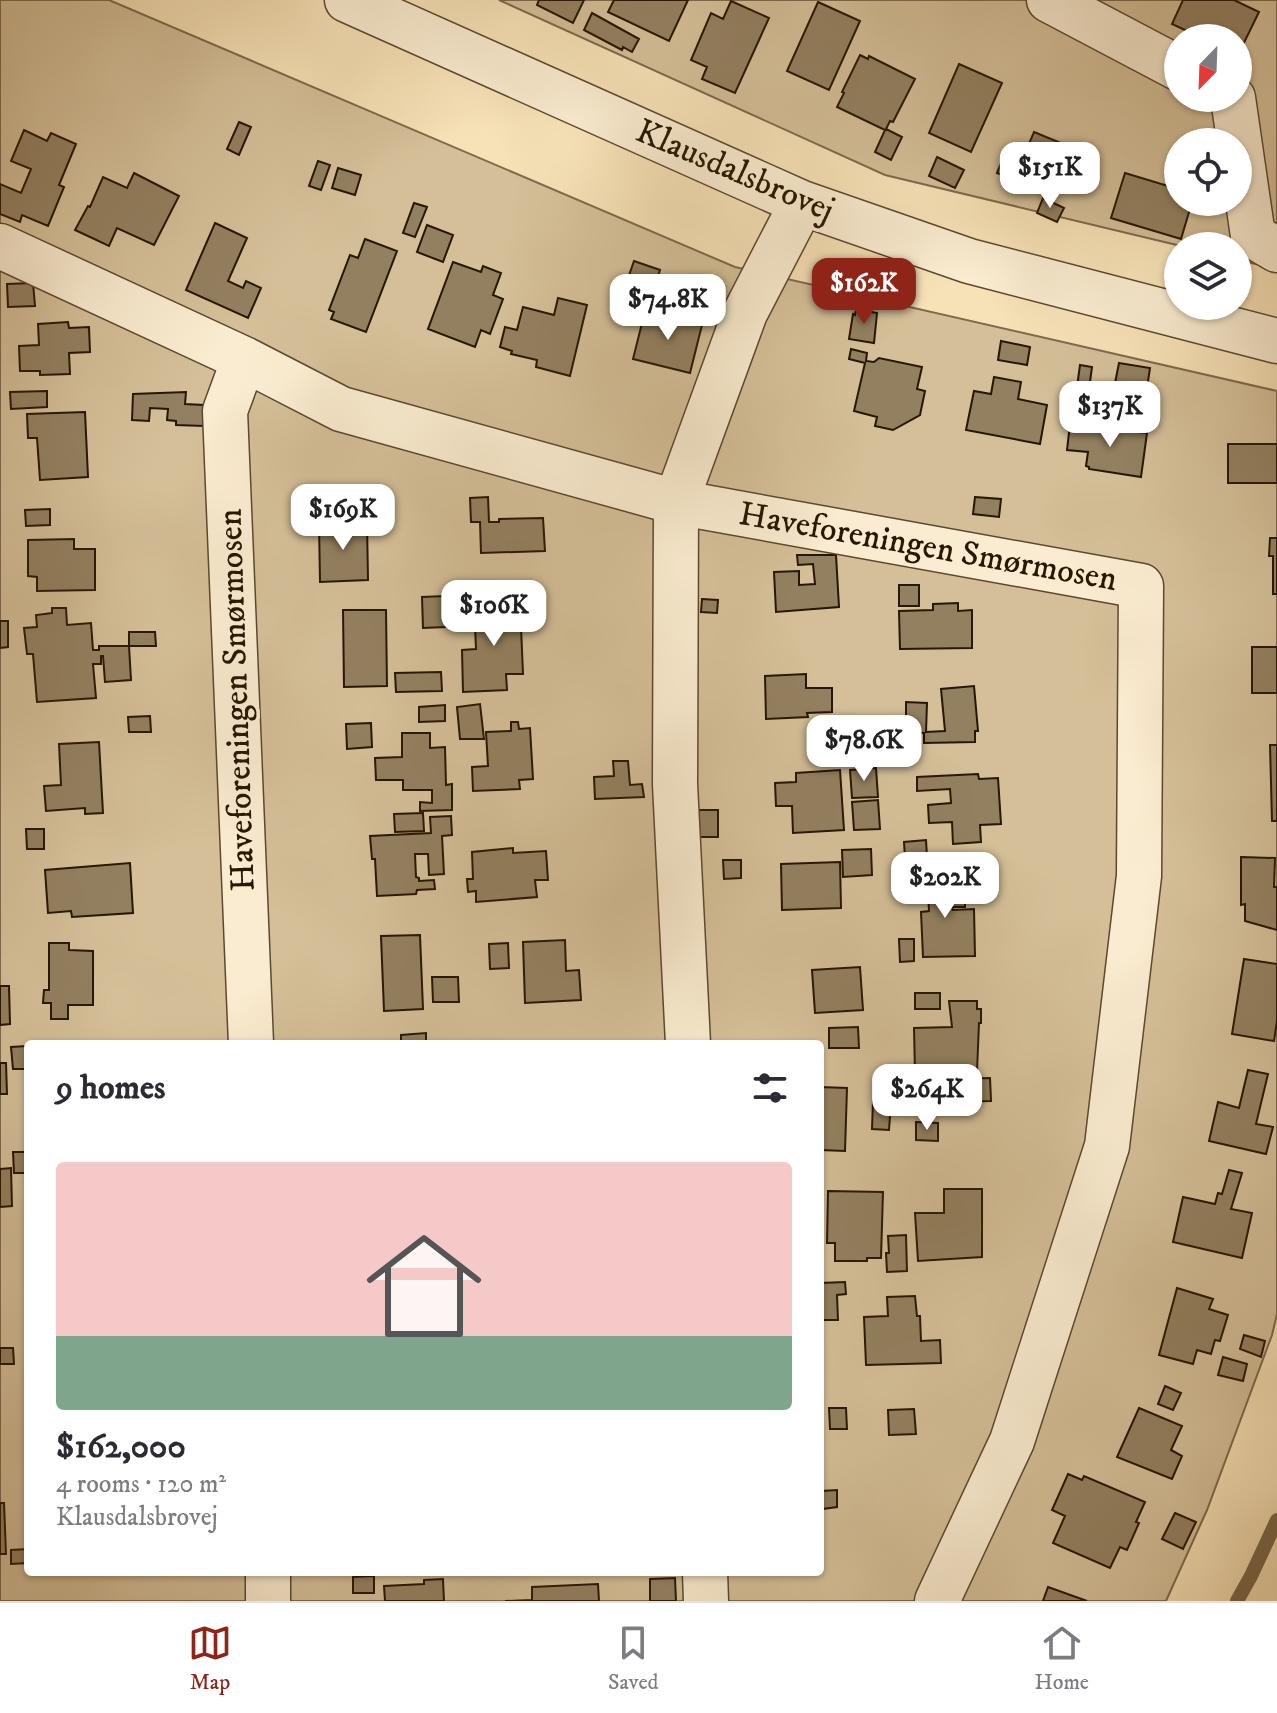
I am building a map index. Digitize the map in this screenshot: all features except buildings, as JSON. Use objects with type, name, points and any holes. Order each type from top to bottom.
[{"type":"street","name":"Klausdalsbrovej","points":[[347,0],[802,203],[969,261],[1277,341]]},
{"type":"street","points":[[1049,0],[1164,61]]},
{"type":"street","points":[[1235,112],[1253,236],[1277,250]]},
{"type":"street","points":[[688,1040],[675,784],[676,502],[745,313],[802,203]]},
{"type":"street","name":"Haveforeningen Smørmosen","points":[[0,246],[244,359],[341,409],[676,502],[1141,586],[1139,876],[1107,1146],[1012,1441],[937,1601]]},
{"type":"street","name":"Haveforeningen Smørmosen","points":[[244,359],[225,411],[251,1040]]},
{"type":"street","points":[[268,1576],[268,1601]]},
{"type":"street","points":[[705,1576],[706,1601]]},
{"type":"shaded area","points":[[0,0],[109,0],[735,267],[1277,391],[1277,1314],[1207,1510],[1166,1601],[0,1601]]},
{"type":"shaded area","points":[[499,0],[1277,0],[1277,269],[1252,263],[1252,232],[1164,232],[1164,242],[885,175]]},
{"type":"waterway","points":[[1237,1601],[1277,1520]]}]
